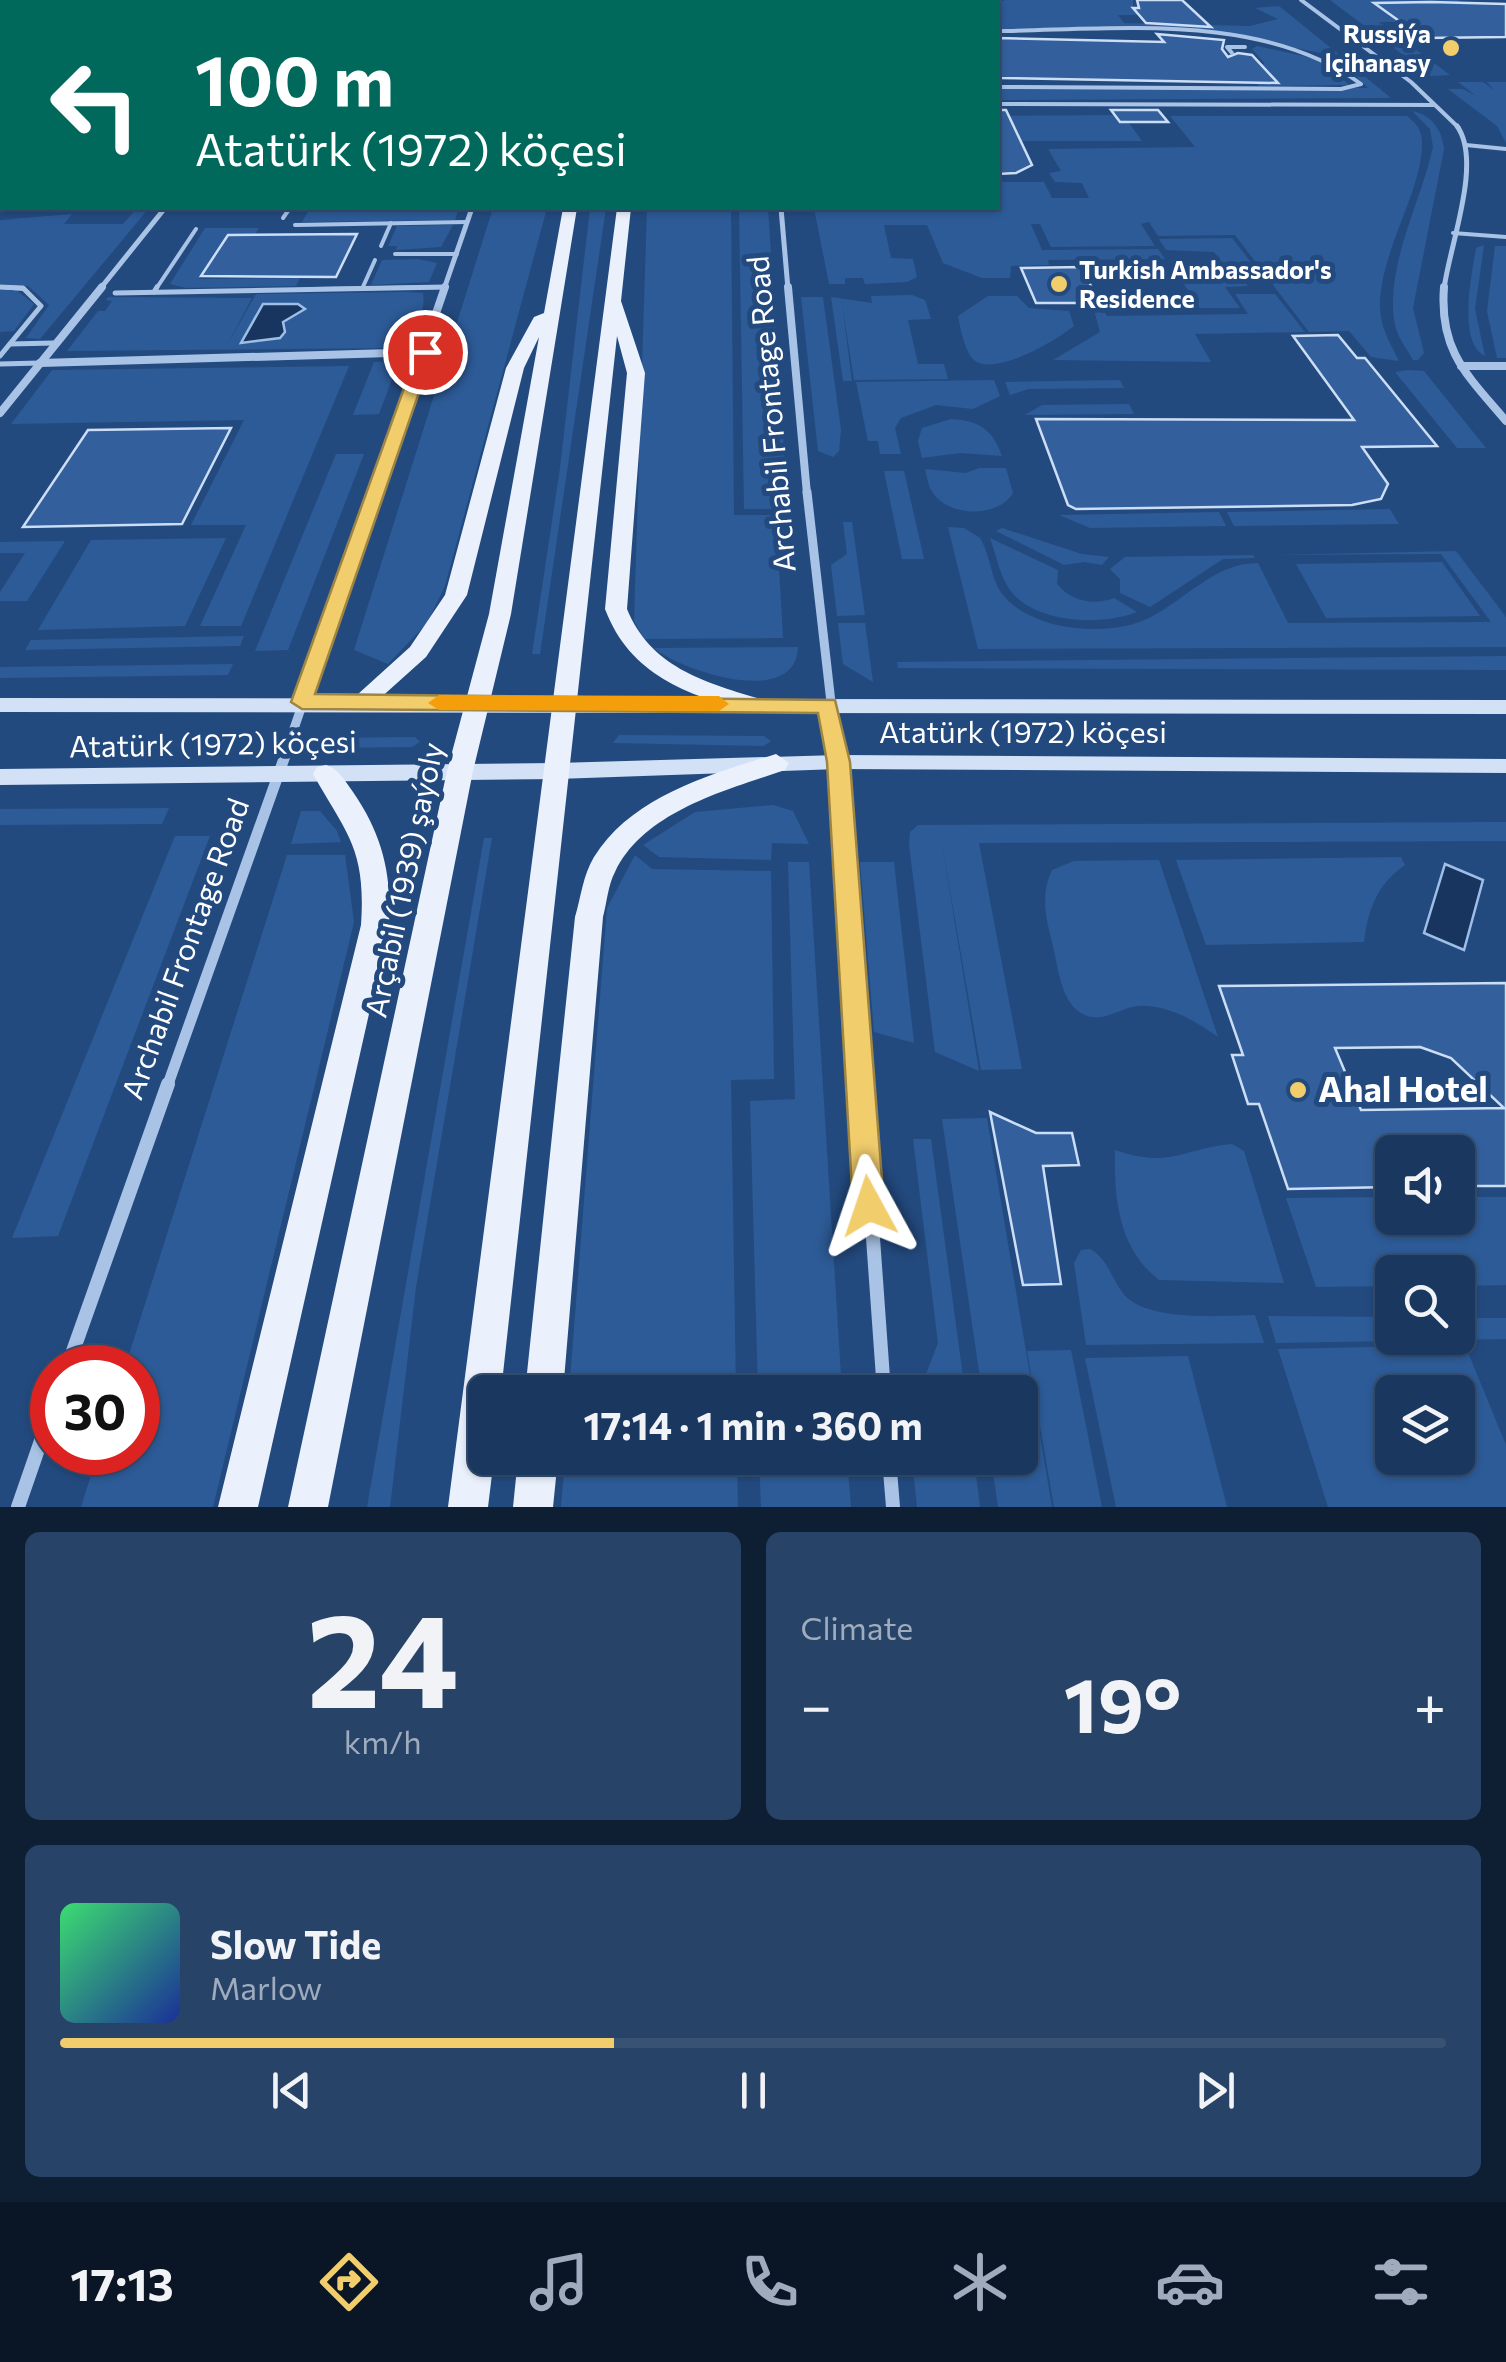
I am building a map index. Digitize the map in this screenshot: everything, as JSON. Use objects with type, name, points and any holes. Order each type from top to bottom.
[{"type":"main road","name":"Arçabil (1939) şaýoly","points":[[308,1507],[460,771],[500,614],[570,210]]},
{"type":"main road","points":[[468,1507],[624,210]]},
{"type":"main road","points":[[613,293],[636,374],[616,610],[620,626],[643,657],[671,675],[748,704]]},
{"type":"main road","points":[[358,704],[418,652],[456,595],[515,368],[552,299]]},
{"type":"main road","name":"Atatürk (1972) köçesi","points":[[0,704],[1506,707]]},
{"type":"main road","name":"Atatürk (1972) köçesi","points":[[0,778],[838,762],[1506,766]]},
{"type":"main road","points":[[546,1375],[589,918],[604,866],[630,833],[665,808],[701,789],[776,763]]},
{"type":"main road","points":[[238,1507],[375,926],[379,882],[370,842],[326,774]]},
{"type":"main road","points":[[533,1507],[536,1475]]},
{"type":"street","points":[[1301,0],[1435,105],[1462,133],[1466,145],[1444,278],[1444,332],[1461,366],[1506,422]]},
{"type":"street","points":[[1000,104],[1435,105]]},
{"type":"street","points":[[0,413],[163,210]]},
{"type":"street","name":"Archabil Frontage Road","points":[[75,1345],[278,774],[471,210]]},
{"type":"street","name":"Archabil Frontage Road","points":[[781,210],[828,705],[838,762],[883,1375]]},
{"type":"street","points":[[40,363],[425,352]]},
{"type":"street","points":[[1461,366],[1506,366]]},
{"type":"street","points":[[18,1507],[30,1472]]},
{"type":"street","points":[[890,1475],[893,1507]]},
{"type":"lane","points":[[1000,30],[1015,34],[1204,32],[1332,59],[1376,59]]},
{"type":"lane","points":[[1232,53],[1227,47],[1245,47],[1254,42]]},
{"type":"lane","points":[[1245,47],[1250,53]]},
{"type":"lane","points":[[1000,87],[1359,87],[1359,81],[1332,59]]},
{"type":"lane","points":[[1086,81],[1090,88]]},
{"type":"lane","points":[[1466,145],[1506,149]]},
{"type":"lane","points":[[284,218],[289,210]]},
{"type":"lane","points":[[295,225],[468,222]]},
{"type":"lane","points":[[381,246],[391,224]]},
{"type":"lane","points":[[154,292],[196,229]]},
{"type":"lane","points":[[1452,233],[1506,237]]},
{"type":"lane","points":[[395,254],[457,254]]},
{"type":"lane","points":[[362,288],[375,260]]},
{"type":"lane","points":[[0,286],[22,288],[41,306],[0,356]]},
{"type":"lane","points":[[116,293],[446,287]]},
{"type":"lane","points":[[10,344],[54,343]]},
{"type":"lane","points":[[0,364],[40,363]]},
{"type":"shaded area","points":[[1133,0],[1133,9],[1147,15],[1118,15],[1124,23],[1250,26],[1278,19],[1255,8],[1279,6],[1342,57],[1200,30],[1000,29],[1000,2]]},
{"type":"shaded area","points":[[1330,0],[1458,0],[1465,4],[1403,22],[1379,22],[1450,75],[1431,76]]},
{"type":"shaded area","points":[[1257,46],[1322,60],[1349,85],[1259,86],[1239,64],[1265,64],[1252,49]]},
{"type":"shaded area","points":[[1340,61],[1346,61],[1391,98],[1000,100],[1000,89],[1368,88]]},
{"type":"shaded area","points":[[1458,82],[1483,82],[1494,90],[1487,82],[1506,82],[1506,143],[1497,126],[1448,89],[1463,89],[1476,96]]},
{"type":"shaded area","points":[[1412,111],[1435,124],[1444,149],[1413,308],[1424,353],[1418,360],[1413,360],[1398,334],[1393,303],[1399,258],[1433,147],[1430,129]]},
{"type":"shaded area","points":[[1124,115],[1126,118],[1117,118],[1118,122],[1129,123],[1142,141],[1022,141],[1014,125],[1000,125],[1000,116]]},
{"type":"shaded area","points":[[1170,116],[1407,116],[1413,121],[1422,138],[1421,160],[1388,261],[1380,302],[1383,326],[1399,361],[1371,357],[1349,331],[1309,332],[1235,235],[1158,236],[1149,222],[1141,224],[1155,246],[1051,247],[1040,224],[1031,224],[1042,250],[1158,249],[1165,259],[1048,260],[1049,265],[1011,266],[1010,278],[982,278],[943,263],[927,225],[884,225],[891,258],[913,259],[917,277],[907,282],[865,284],[863,278],[845,278],[845,284],[829,284],[814,210],[1000,210],[1000,182],[1044,182],[1052,198],[1089,198],[1082,183],[1055,182],[1049,173],[1061,171],[1048,149],[1195,147]]},
{"type":"shaded area","points":[[135,210],[147,210],[40,339],[26,338],[49,305],[28,286],[0,284],[0,220],[72,214],[64,224],[123,224]]},
{"type":"shaded area","points":[[309,210],[458,210],[455,220],[302,222]]},
{"type":"shaded area","points":[[492,210],[546,210],[445,586],[427,623],[388,664],[354,650]]},
{"type":"shaded area","points":[[590,210],[606,210],[540,654],[532,654],[560,468]]},
{"type":"shaded area","points":[[647,210],[731,210],[734,515],[776,515],[783,638],[644,639],[634,621]]},
{"type":"shaded area","points":[[739,210],[768,210],[788,509],[744,509]]},
{"type":"shaded area","points":[[453,225],[441,247],[396,250],[397,246],[388,246],[397,226]]},
{"type":"shaded area","points":[[205,228],[259,228],[253,237],[227,235],[199,279],[300,278],[296,286],[186,288],[170,284]]},
{"type":"shaded area","points":[[1232,238],[1253,265],[1239,265],[1243,272],[1223,272],[1220,269],[1226,268],[1214,252],[1166,250],[1159,239]]},
{"type":"shaded area","points":[[1484,245],[1475,309],[1485,356],[1476,349],[1471,337],[1468,306],[1476,248]]},
{"type":"shaded area","points":[[1495,246],[1506,246],[1506,358],[1497,358],[1487,311]]},
{"type":"shaded area","points":[[382,260],[437,263],[429,282],[371,285]]},
{"type":"shaded area","points":[[1241,276],[1248,286],[1225,287],[1240,308],[1200,308],[1179,277]]},
{"type":"shaded area","points":[[0,289],[16,290],[34,304],[14,331],[0,332]]},
{"type":"shaded area","points":[[423,293],[423,308],[414,332],[398,348],[67,351],[98,311],[105,311],[112,301],[106,300],[108,297],[252,298],[227,345],[256,294]]},
{"type":"shaded area","points":[[1235,294],[1275,294],[1305,332],[1195,334],[1211,362],[1053,360],[1100,332],[1094,310],[1104,310],[1107,316],[1248,314]]},
{"type":"shaded area","points":[[912,295],[925,300],[931,319],[908,320],[918,364],[944,364],[948,379],[854,380],[842,304],[852,381],[843,381],[831,297],[872,303],[871,296]]},
{"type":"shaded area","points":[[988,296],[1017,296],[1029,308],[1069,311],[1074,326],[1026,355],[984,364],[974,360],[968,351],[958,316]]},
{"type":"shaded area","points":[[801,297],[823,297],[841,430],[839,451],[833,457],[818,451]]},
{"type":"shaded area","points":[[263,304],[298,304],[305,309],[283,322],[285,332],[280,338],[241,343]]},
{"type":"shaded area","points":[[399,361],[379,414],[353,415],[374,362]]},
{"type":"shaded area","points":[[349,366],[241,626],[200,626],[246,525],[191,525],[244,420],[11,424],[52,370]]},
{"type":"shaded area","points":[[1424,371],[1486,448],[1457,448],[1395,372]]},
{"type":"shaded area","points":[[994,380],[1000,396],[973,409],[936,405],[901,418],[895,428],[901,454],[880,454],[878,441],[868,441],[856,382]]},
{"type":"shaded area","points":[[1120,380],[1124,388],[1029,389],[1010,395],[1005,382]]},
{"type":"shaded area","points":[[1129,404],[1134,414],[1025,415],[1042,405]]},
{"type":"shaded area","points":[[951,419],[984,428],[1002,456],[960,453],[922,458],[918,441],[922,428]]},
{"type":"shaded area","points":[[336,454],[364,454],[288,650],[255,651]]},
{"type":"shaded area","points":[[979,468],[1006,468],[1013,493],[996,507],[973,511],[940,501],[931,490],[925,469],[966,473]]},
{"type":"shaded area","points":[[884,471],[904,471],[924,559],[902,559]]},
{"type":"shaded area","points":[[1390,509],[1399,524],[1234,526],[1227,512]]},
{"type":"shaded area","points":[[1219,512],[1226,526],[1090,528],[1059,515]]},
{"type":"shaded area","points":[[843,522],[852,522],[865,615],[837,616],[831,565],[847,554]]},
{"type":"shaded area","points":[[948,527],[964,528],[980,538],[999,588],[1016,607],[1051,623],[1093,629],[1149,618],[1214,575],[1258,563],[1288,623],[1491,622],[1441,554],[1265,555],[1456,551],[1506,617],[1506,647],[978,649]]},
{"type":"shaded area","points":[[1002,528],[1082,554],[1109,557],[1102,565],[1064,565],[996,531]]},
{"type":"shaded area","points":[[226,538],[185,626],[38,630],[91,540]]},
{"type":"shaded area","points":[[990,538],[1058,570],[1057,584],[1076,598],[1098,602],[1114,598],[1137,612],[1088,620],[1035,610],[1010,590]]},
{"type":"shaded area","points":[[65,541],[27,601],[0,601],[0,592],[25,553],[0,553],[0,542]]},
{"type":"shaded area","points":[[1125,557],[1255,558],[1223,559],[1150,607],[1120,593],[1120,579],[1110,569]]},
{"type":"shaded area","points":[[1442,562],[1480,616],[1326,618],[1296,564]]},
{"type":"shaded area","points":[[838,623],[865,623],[873,682],[843,664]]},
{"type":"shaded area","points":[[244,636],[240,646],[25,650],[31,640]]},
{"type":"shaded area","points":[[798,647],[792,666],[778,677],[759,681],[711,674],[654,648]]},
{"type":"shaded area","points":[[1506,656],[1506,670],[898,668],[897,662]]},
{"type":"shaded area","points":[[233,664],[228,675],[0,678],[0,667]]},
{"type":"shaded area","points":[[619,735],[764,736],[771,741],[764,746],[613,743]]},
{"type":"shaded area","points":[[415,737],[420,742],[412,747],[319,748],[314,743],[322,738]]},
{"type":"shaded area","points":[[773,805],[793,811],[809,844],[772,843],[771,860],[659,857],[643,845],[695,812]]},
{"type":"shaded area","points":[[169,808],[162,824],[0,825],[0,809]]},
{"type":"shaded area","points":[[301,811],[320,811],[341,842],[291,844]]},
{"type":"shaded area","points":[[1506,822],[1506,841],[979,843],[1022,1069],[981,1070],[942,844],[979,1071],[935,1052],[909,845],[910,832],[918,825]]},
{"type":"shaded area","points":[[175,836],[210,836],[58,1236],[12,1238]]},
{"type":"shaded area","points":[[484,838],[492,838],[416,1287],[390,1507],[367,1507]]},
{"type":"shaded area","points":[[287,855],[345,855],[354,922],[213,1507],[81,1507],[91,1475],[160,1475],[160,1345],[132,1345]]},
{"type":"shaded area","points":[[635,855],[652,869],[771,871],[774,1079],[731,1080],[736,1375],[570,1375],[607,908]]},
{"type":"shaded area","points":[[1401,857],[1405,865],[1387,881],[1376,899],[1364,942],[1206,945],[1176,860]]},
{"type":"shaded area","points":[[1159,860],[1218,1037],[1191,1020],[1149,1006],[1101,1017],[1088,1016],[1071,1003],[1061,981],[1045,908],[1052,870],[1074,861]]},
{"type":"shaded area","points":[[788,862],[809,862],[841,1375],[758,1375],[750,1101],[795,1099]]},
{"type":"shaded area","points":[[860,862],[894,862],[914,1043],[874,1032]]},
{"type":"shaded area","points":[[1445,864],[1483,880],[1464,950],[1424,933]]},
{"type":"shaded area","points":[[987,1118],[1030,1375],[980,1375],[942,1119]]},
{"type":"shaded area","points":[[913,1139],[931,1139],[963,1375],[926,1375],[938,1343]]},
{"type":"shaded area","points":[[1232,1144],[1244,1151],[1284,1283],[1159,1280],[1135,1253],[1121,1221],[1115,1150],[1163,1158]]},
{"type":"shaded area","points":[[1375,1197],[1375,1235],[1475,1235],[1475,1197],[1506,1197],[1506,1285],[1475,1286],[1475,1255],[1375,1255],[1375,1286],[1316,1287],[1286,1198]]},
{"type":"shaded area","points":[[1090,1249],[1101,1257],[1132,1302],[1164,1313],[1255,1315],[1264,1343],[1086,1345],[1074,1263],[1081,1250]]},
{"type":"shaded area","points":[[1268,1316],[1375,1317],[1375,1341],[1276,1343]]},
{"type":"shaded area","points":[[1475,1318],[1506,1318],[1506,1339],[1475,1340]]},
{"type":"shaded area","points":[[1375,1347],[1375,1355],[1469,1355],[1506,1445],[1506,1507],[1328,1507],[1278,1349]]},
{"type":"shaded area","points":[[1071,1350],[1102,1507],[1054,1507],[1038,1415],[1038,1375],[1031,1375],[1027,1351]]},
{"type":"shaded area","points":[[1188,1356],[1227,1507],[1116,1507],[1085,1358]]},
{"type":"shaded area","points":[[1038,1423],[1052,1507],[998,1507],[993,1475],[1038,1475]]},
{"type":"shaded area","points":[[564,1475],[737,1475],[738,1507],[561,1507]]},
{"type":"shaded area","points":[[760,1475],[848,1475],[851,1507],[761,1507]]},
{"type":"shaded area","points":[[914,1475],[976,1475],[980,1507],[917,1507]]},
{"type":"building","points":[[1137,0],[1182,0],[1211,27],[1146,23],[1133,8],[1139,8]]},
{"type":"building","points":[[1374,3],[1506,4],[1506,37],[1423,38]]},
{"type":"building","points":[[1157,34],[1224,40],[1222,49],[1228,57],[1238,53],[1252,55],[1278,83],[1000,78],[1000,38],[1164,42]]},
{"type":"building","points":[[1000,110],[1006,110],[1032,165],[1016,173],[1000,174]]},
{"type":"building","points":[[1111,110],[1158,110],[1168,122],[1120,122]]},
{"type":"building","points":[[357,234],[336,277],[201,276],[228,235]]},
{"type":"building","name":"Turkish Ambassador's Residence","points":[[1082,267],[1099,303],[1036,303],[1021,268]]},
{"type":"building","points":[[1338,335],[1357,358],[1365,358],[1437,446],[1362,447],[1388,484],[1381,499],[1352,505],[1076,509],[1068,505],[1036,419],[1354,420],[1293,336]]},
{"type":"building","points":[[231,428],[182,524],[23,527],[88,430]]},
{"type":"building","name":"Ahal Hotel","points":[[1506,983],[1506,1186],[1475,1186],[1475,1135],[1375,1135],[1375,1187],[1288,1189],[1259,1104],[1248,1104],[1232,1055],[1243,1055],[1219,986]],"holes":[[[1420,1047],[1451,1058],[1504,1108],[1361,1110],[1335,1048]]]},
{"type":"building","points":[[990,1112],[1036,1133],[1072,1133],[1079,1165],[1043,1166],[1061,1284],[1023,1285]]},
{"type":"slow traffic","points":[[439,703],[719,704]]},
{"type":"place","name":"Russiýa lçihanasy","points":[[1451,48]]},
{"type":"place","name":"Turkish Ambassador's Residence","points":[[1059,284]]},
{"type":"place","name":"Ahal Hotel","points":[[1298,1090]]},
{"type":"route","points":[[425,352],[302,702],[828,705],[838,762],[869,1206]]}]
